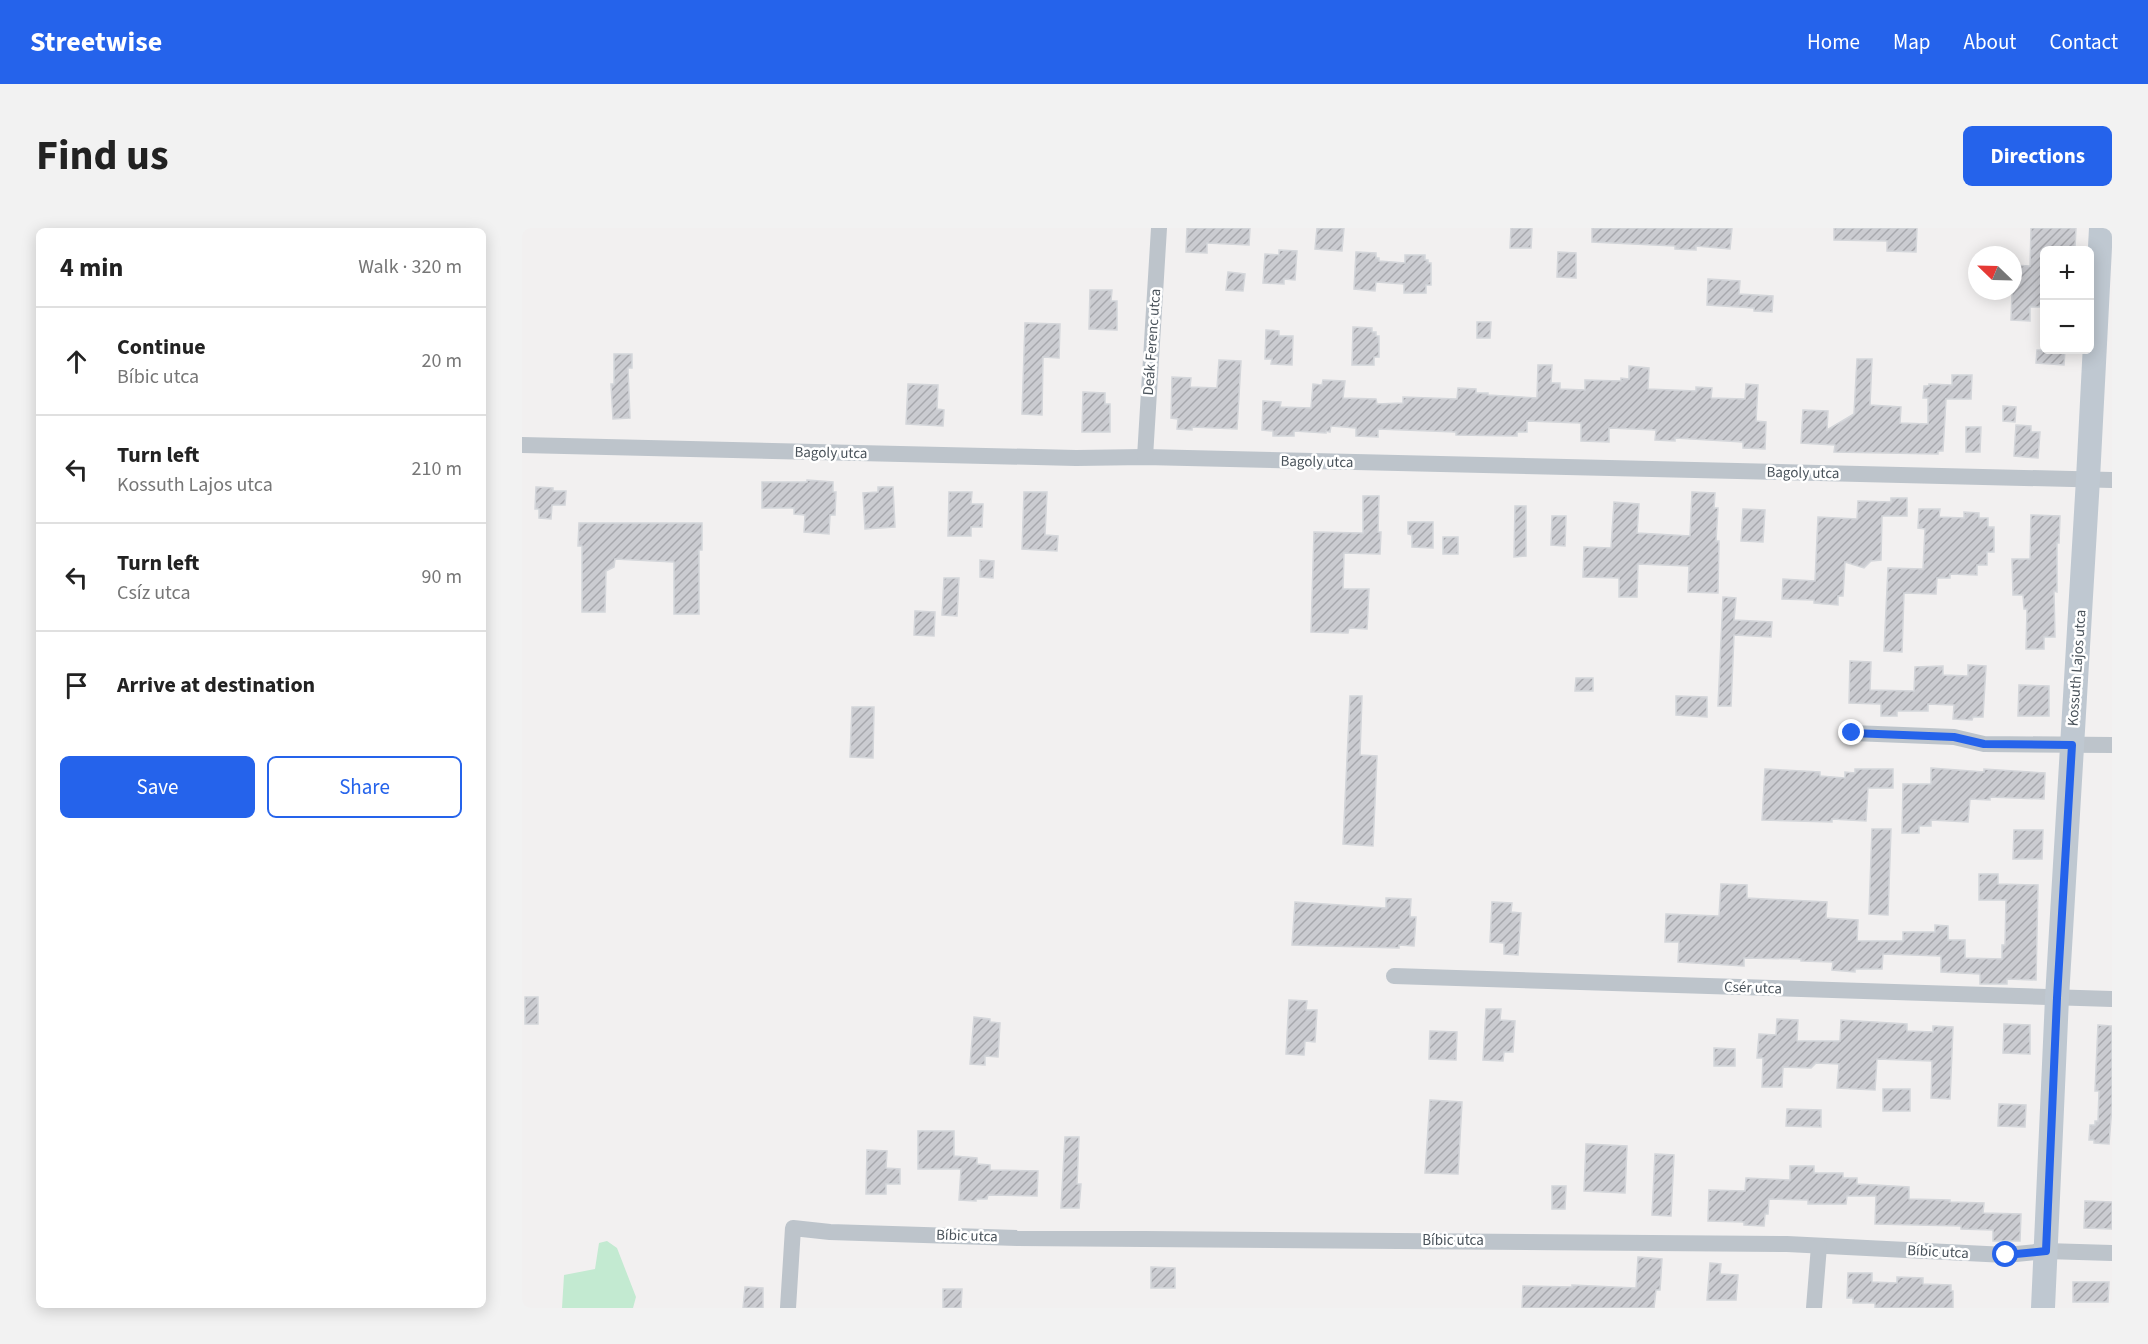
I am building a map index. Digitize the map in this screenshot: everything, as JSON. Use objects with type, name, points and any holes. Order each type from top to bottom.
[{"type":"street","name":"Deák Ferenc utca","points":[[1145,457],[1159,228]]},
{"type":"street","name":"Kossuth Lajos utca","points":[[2043,1308],[2057,998],[2101,228]]},
{"type":"street","name":"Bagoly utca","points":[[522,445],[2112,480]]},
{"type":"street","points":[[1852,733],[1954,737],[1984,744],[2112,746]]},
{"type":"street","name":"Csér utca","points":[[1394,976],[2112,999]]},
{"type":"street","name":"Bíbic utca","points":[[788,1308],[793,1228],[830,1232],[1017,1238],[1507,1240],[1787,1244],[2006,1255],[2046,1251],[2112,1253]]},
{"type":"street","points":[[1814,1308],[1819,1246]]},
{"type":"green space","points":[[607,1241],[617,1248],[636,1297],[633,1308],[562,1308],[564,1275],[595,1269],[599,1243]]},
{"type":"building","points":[[1187,228],[1250,228],[1249,245],[1207,243],[1207,253],[1186,252]]},
{"type":"building","points":[[1317,228],[1344,228],[1342,251],[1315,249]]},
{"type":"building","points":[[1511,228],[1532,228],[1531,248],[1510,248]]},
{"type":"building","points":[[1592,228],[1732,228],[1730,249],[1696,246],[1696,250],[1675,249],[1675,246],[1592,242]]},
{"type":"building","points":[[1834,228],[1917,228],[1916,252],[1887,251],[1887,241],[1834,240]]},
{"type":"building","points":[[2031,228],[2076,228],[2075,246],[2040,246],[2040,307],[2030,307],[2030,321],[2011,320],[2012,300],[2022,300],[2022,266],[2030,266]]},
{"type":"building","points":[[1279,250],[1297,251],[1295,280],[1284,279],[1284,284],[1263,283],[1265,254],[1279,255]]},
{"type":"building","points":[[1356,252],[1376,253],[1379,261],[1405,263],[1405,255],[1425,255],[1425,260],[1431,263],[1431,285],[1426,285],[1426,293],[1404,293],[1404,284],[1376,282],[1375,291],[1354,289]]},
{"type":"building","points":[[1558,252],[1576,253],[1576,278],[1557,277]]},
{"type":"building","points":[[1228,272],[1245,274],[1243,291],[1226,290]]},
{"type":"building","points":[[1708,279],[1740,281],[1739,294],[1773,296],[1772,312],[1754,311],[1754,308],[1707,305]]},
{"type":"building","points":[[1090,290],[1112,290],[1111,301],[1117,301],[1117,330],[1089,329]]},
{"type":"building","points":[[1477,322],[1491,322],[1490,338],[1477,338]]},
{"type":"building","points":[[1025,323],[1060,324],[1059,358],[1043,357],[1042,415],[1022,414]]},
{"type":"building","points":[[1353,327],[1372,328],[1372,332],[1376,332],[1376,336],[1379,336],[1379,357],[1374,357],[1374,365],[1352,365]]},
{"type":"building","points":[[1266,330],[1279,331],[1279,336],[1293,336],[1292,365],[1271,364],[1272,359],[1265,359]]},
{"type":"building","points":[[2037,350],[2040,350],[2040,354],[2065,354],[2064,365],[2036,363]]},
{"type":"building","points":[[614,354],[632,354],[632,368],[628,368],[630,418],[613,419],[611,384],[614,384]]},
{"type":"building","points":[[1857,359],[1872,359],[1870,405],[1901,407],[1900,423],[1928,424],[1928,398],[1923,398],[1924,386],[1929,386],[1929,384],[1952,385],[1952,375],[1972,375],[1971,399],[1946,399],[1943,451],[1938,451],[1938,454],[1834,452],[1835,445],[1801,443],[1803,410],[1828,411],[1827,430],[1854,414]]},
{"type":"building","points":[[1219,360],[1241,361],[1237,429],[1192,427],[1192,430],[1177,429],[1178,419],[1171,418],[1172,377],[1191,378],[1190,387],[1217,388]]},
{"type":"building","points":[[1538,365],[1552,365],[1551,383],[1560,383],[1560,389],[1585,390],[1585,380],[1621,381],[1621,378],[1629,379],[1629,366],[1649,368],[1648,389],[1696,391],[1696,387],[1712,388],[1711,398],[1745,399],[1746,384],[1758,385],[1756,421],[1766,422],[1765,449],[1743,448],[1743,442],[1675,438],[1675,441],[1655,440],[1656,430],[1609,428],[1609,442],[1581,441],[1581,423],[1527,421],[1527,432],[1517,432],[1517,436],[1456,435],[1456,432],[1378,429],[1378,437],[1356,436],[1356,428],[1331,426],[1330,432],[1326,431],[1326,433],[1294,431],[1294,436],[1273,436],[1273,431],[1262,430],[1263,401],[1281,402],[1280,407],[1311,408],[1313,384],[1322,385],[1323,380],[1345,381],[1343,398],[1376,399],[1377,404],[1403,403],[1403,397],[1457,399],[1458,388],[1476,389],[1476,393],[1488,393],[1488,395],[1537,398]]},
{"type":"building","points":[[908,384],[938,385],[937,409],[944,410],[943,426],[906,424]]},
{"type":"building","points":[[1083,392],[1105,393],[1105,404],[1110,404],[1110,432],[1082,432]]},
{"type":"building","points":[[2003,406],[2016,407],[2015,422],[2003,421]]},
{"type":"building","points":[[2016,425],[2031,426],[2031,432],[2040,432],[2038,458],[2014,456]]},
{"type":"building","points":[[1966,427],[1981,427],[1980,452],[1966,452]]},
{"type":"building","points":[[807,480],[833,482],[833,492],[836,492],[835,515],[830,515],[829,534],[804,532],[805,515],[794,514],[794,508],[762,508],[762,482],[807,482]]},
{"type":"building","points":[[536,487],[566,491],[565,505],[552,505],[551,519],[539,518],[539,509],[535,509]]},
{"type":"building","points":[[878,487],[893,487],[895,527],[865,529],[863,493],[878,492]]},
{"type":"building","points":[[949,492],[972,492],[971,504],[983,504],[982,527],[971,527],[971,536],[948,536]]},
{"type":"building","points":[[1024,492],[1047,492],[1045,535],[1058,536],[1057,551],[1022,549]]},
{"type":"building","points":[[1692,492],[1715,493],[1714,508],[1718,508],[1716,541],[1719,541],[1718,593],[1688,592],[1689,566],[1638,564],[1637,597],[1619,597],[1619,578],[1583,577],[1584,547],[1611,548],[1614,502],[1639,504],[1637,533],[1690,536]]},
{"type":"building","points":[[1363,496],[1379,496],[1380,554],[1344,553],[1343,589],[1369,589],[1367,629],[1349,628],[1348,633],[1311,632],[1314,532],[1363,533]]},
{"type":"building","points":[[1891,498],[1907,498],[1907,516],[1882,516],[1881,560],[1871,561],[1864,568],[1845,562],[1843,596],[1838,596],[1838,605],[1814,603],[1814,600],[1782,599],[1783,579],[1815,581],[1818,517],[1857,519],[1858,501],[1891,502]]},
{"type":"building","points":[[1515,506],[1526,506],[1526,556],[1514,557]]},
{"type":"building","points":[[1743,509],[1765,510],[1763,542],[1741,541]]},
{"type":"building","points":[[1919,509],[1940,509],[1939,517],[1964,518],[1964,512],[1979,513],[1979,518],[1988,518],[1988,527],[1994,527],[1994,552],[1987,552],[1987,565],[1977,565],[1977,575],[1950,574],[1950,578],[1937,578],[1936,594],[1904,593],[1902,652],[1884,651],[1888,568],[1923,569],[1925,529],[1918,528]]},
{"type":"building","points":[[2031,515],[2060,516],[2059,543],[2057,543],[2057,592],[2054,591],[2055,637],[2044,637],[2044,649],[2026,649],[2027,609],[2024,609],[2023,595],[2013,595],[2012,559],[2030,559]]},
{"type":"building","points":[[1552,516],[1566,516],[1565,546],[1551,545]]},
{"type":"building","points":[[1408,522],[1433,522],[1433,548],[1412,547],[1412,535],[1408,534]]},
{"type":"building","points":[[579,523],[702,523],[702,550],[699,550],[699,614],[674,614],[674,562],[615,559],[614,567],[606,571],[605,612],[582,612],[582,546],[578,546]]},
{"type":"building","points":[[1443,537],[1458,537],[1458,554],[1443,554]]},
{"type":"building","points":[[980,560],[994,561],[993,578],[980,577]]},
{"type":"building","points":[[944,578],[959,578],[957,616],[942,615]]},
{"type":"building","points":[[1723,597],[1736,598],[1734,620],[1772,622],[1771,637],[1734,635],[1731,706],[1718,706]]},
{"type":"building","points":[[915,611],[935,612],[934,636],[914,635]]},
{"type":"building","points":[[1850,661],[1871,662],[1870,690],[1914,691],[1915,667],[1943,666],[1943,675],[1968,676],[1968,665],[1986,666],[1983,717],[1973,717],[1972,720],[1953,719],[1954,705],[1928,704],[1928,711],[1897,711],[1897,716],[1881,716],[1881,704],[1849,703]]},
{"type":"building","points":[[1576,678],[1593,678],[1593,691],[1575,691]]},
{"type":"building","points":[[2019,685],[2049,686],[2049,716],[2018,716]]},
{"type":"building","points":[[1350,696],[1362,696],[1360,755],[1377,756],[1373,846],[1343,844]]},
{"type":"building","points":[[1676,696],[1707,697],[1707,717],[1676,715]]},
{"type":"building","points":[[852,707],[874,707],[873,758],[850,757]]},
{"type":"building","points":[[1931,768],[2045,773],[2044,799],[1990,797],[1990,800],[1970,799],[1968,822],[1931,820],[1931,826],[1919,826],[1919,833],[1902,833],[1903,784],[1931,784]]},
{"type":"building","points":[[1765,769],[1820,772],[1820,776],[1845,778],[1845,772],[1855,773],[1855,769],[1893,769],[1893,788],[1868,788],[1866,821],[1762,820]]},
{"type":"building","points":[[1872,829],[1891,829],[1888,915],[1869,914]]},
{"type":"building","points":[[2014,830],[2043,830],[2042,859],[2013,859]]},
{"type":"building","points":[[1979,874],[1998,874],[1998,884],[2038,885],[2036,980],[2007,979],[2007,984],[1980,984],[1980,974],[1941,972],[1941,956],[1883,954],[1882,969],[1855,969],[1855,972],[1832,970],[1833,962],[1801,961],[1801,959],[1744,958],[1744,966],[1678,962],[1679,942],[1665,942],[1666,914],[1719,916],[1721,884],[1747,885],[1747,898],[1827,902],[1826,918],[1858,920],[1857,941],[1903,941],[1903,932],[1935,932],[1935,925],[1948,926],[1948,940],[1965,940],[1965,958],[2002,959],[2002,945],[2005,945],[2006,900],[1979,900]]},
{"type":"building","points":[[1386,898],[1411,899],[1410,917],[1416,917],[1414,946],[1399,945],[1399,948],[1292,945],[1295,902],[1386,908]]},
{"type":"building","points":[[1492,902],[1512,903],[1511,912],[1521,913],[1518,955],[1504,954],[1504,943],[1490,942]]},
{"type":"building","points":[[525,997],[538,997],[538,1024],[525,1024]]},
{"type":"building","points":[[1289,1000],[1307,1001],[1306,1010],[1317,1010],[1315,1042],[1305,1041],[1304,1055],[1286,1054]]},
{"type":"building","points":[[1486,1009],[1501,1009],[1500,1020],[1515,1021],[1513,1052],[1504,1052],[1503,1061],[1483,1060]]},
{"type":"building","points":[[974,1017],[1000,1023],[998,1057],[985,1056],[985,1065],[970,1064]]},
{"type":"building","points":[[1777,1019],[1798,1020],[1797,1041],[1840,1041],[1841,1020],[1907,1024],[1907,1031],[1933,1032],[1933,1026],[1953,1027],[1950,1099],[1931,1098],[1932,1061],[1877,1059],[1875,1090],[1837,1088],[1839,1064],[1816,1063],[1811,1068],[1783,1067],[1782,1087],[1762,1087],[1763,1058],[1757,1058],[1759,1034],[1776,1035]]},
{"type":"building","points":[[2004,1024],[2030,1025],[2030,1054],[2003,1053]]},
{"type":"building","points":[[2098,1025],[2112,1026],[2112,1106],[2109,1144],[2094,1143],[2094,1140],[2089,1140],[2090,1125],[2095,1125],[2095,1121],[2098,1121],[2099,1091],[2095,1091]]},
{"type":"building","points":[[1430,1031],[1457,1032],[1456,1060],[1429,1059]]},
{"type":"building","points":[[1714,1048],[1735,1049],[1735,1066],[1714,1066]]},
{"type":"building","points":[[1883,1089],[1910,1089],[1910,1111],[1883,1111]]},
{"type":"building","points":[[1430,1100],[1462,1102],[1458,1174],[1425,1173]]},
{"type":"building","points":[[1999,1104],[2026,1105],[2025,1127],[1998,1126]]},
{"type":"building","points":[[1787,1109],[1821,1110],[1821,1127],[1786,1126]]},
{"type":"building","points":[[918,1131],[954,1131],[954,1156],[977,1158],[977,1164],[990,1165],[990,1170],[1038,1171],[1037,1196],[988,1195],[987,1199],[976,1199],[976,1201],[959,1200],[961,1169],[918,1169]]},
{"type":"building","points":[[1065,1137],[1079,1137],[1077,1184],[1081,1184],[1079,1208],[1061,1208]]},
{"type":"building","points":[[1586,1144],[1627,1146],[1625,1193],[1584,1191]]},
{"type":"building","points":[[867,1150],[887,1151],[886,1168],[900,1169],[900,1184],[886,1184],[886,1194],[866,1194]]},
{"type":"building","points":[[1655,1154],[1674,1155],[1671,1216],[1652,1215]]},
{"type":"building","points":[[1790,1166],[1814,1166],[1814,1173],[1843,1173],[1843,1178],[1857,1178],[1857,1184],[1909,1187],[1909,1199],[1984,1203],[1983,1213],[2021,1214],[2020,1241],[1993,1241],[1993,1230],[1961,1229],[1961,1226],[1875,1224],[1876,1196],[1847,1196],[1846,1204],[1808,1204],[1808,1200],[1769,1199],[1764,1226],[1744,1225],[1744,1222],[1708,1221],[1709,1190],[1745,1191],[1746,1178],[1790,1180]]},
{"type":"building","points":[[1552,1186],[1566,1186],[1565,1209],[1552,1209]]},
{"type":"building","points":[[2085,1201],[2112,1202],[2112,1229],[2084,1228]]},
{"type":"building","points":[[1638,1257],[1662,1259],[1660,1290],[1656,1290],[1654,1308],[1522,1308],[1523,1286],[1572,1287],[1572,1285],[1636,1288]]},
{"type":"building","points":[[1710,1263],[1721,1264],[1720,1274],[1738,1275],[1736,1300],[1707,1300]]},
{"type":"building","points":[[1151,1267],[1175,1268],[1175,1288],[1151,1288]]},
{"type":"building","points":[[1848,1273],[1872,1273],[1872,1282],[1897,1283],[1897,1277],[1923,1278],[1923,1284],[1951,1285],[1953,1308],[1875,1308],[1875,1303],[1853,1303],[1853,1298],[1847,1298]]},
{"type":"building","points":[[2073,1282],[2109,1282],[2108,1302],[2073,1302]]},
{"type":"building","points":[[745,1287],[763,1288],[763,1308],[743,1308]]},
{"type":"building","points":[[943,1289],[962,1289],[961,1308],[943,1308]]},
{"type":"route","points":[[1852,733],[1954,737],[1984,744],[2072,745],[2057,998],[2046,1251],[2006,1255]]}]
